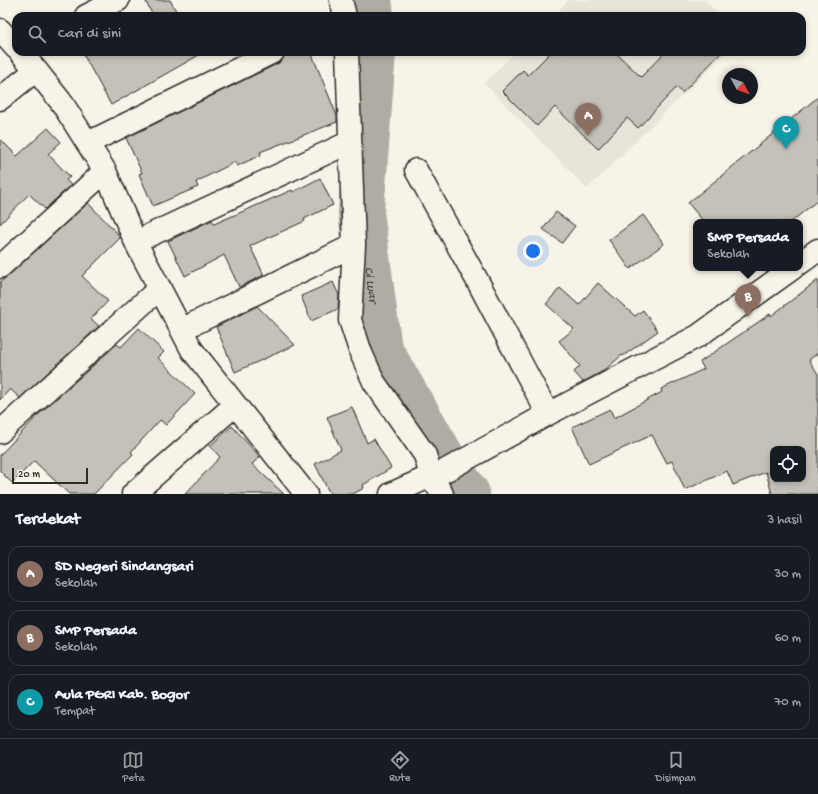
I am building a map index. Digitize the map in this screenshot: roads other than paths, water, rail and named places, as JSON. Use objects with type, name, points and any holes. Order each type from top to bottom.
[{"type":"street","points":[[94,12],[118,0]]},
{"type":"street","points":[[341,0],[344,12]]},
{"type":"street","points":[[0,30],[12,44]]},
{"type":"street","points":[[24,56],[62,103],[105,171],[137,245],[192,350],[306,494]]},
{"type":"street","points":[[94,140],[265,56]]},
{"type":"street","points":[[346,56],[354,245],[350,320],[361,354],[374,382],[425,455],[439,480]]},
{"type":"street","points":[[0,99],[36,70]]},
{"type":"street","points":[[150,235],[350,142]]},
{"type":"street","points":[[416,170],[477,280],[548,414]]},
{"type":"street","points":[[0,267],[105,171]]},
{"type":"street","points":[[193,324],[354,245]]},
{"type":"street","points":[[803,261],[818,250]]},
{"type":"street","points":[[391,494],[439,480],[491,445],[698,336],[789,271]]},
{"type":"street","points":[[0,432],[160,288]]},
{"type":"street","points":[[132,494],[236,405]]},
{"type":"waterway","name":"Ci Luar","points":[[369,0],[370,12]]},
{"type":"waterway","name":"Ci Luar","points":[[373,56],[361,212],[379,349],[447,466],[467,494]]},
{"type":"place","name":"SD Negeri Sindangsari","points":[[588,136]]},
{"type":"place","name":"Aula PGRI Kab. Bogor","points":[[786,149]]},
{"type":"place","name":"SMP Persada","points":[[748,317]]}]
